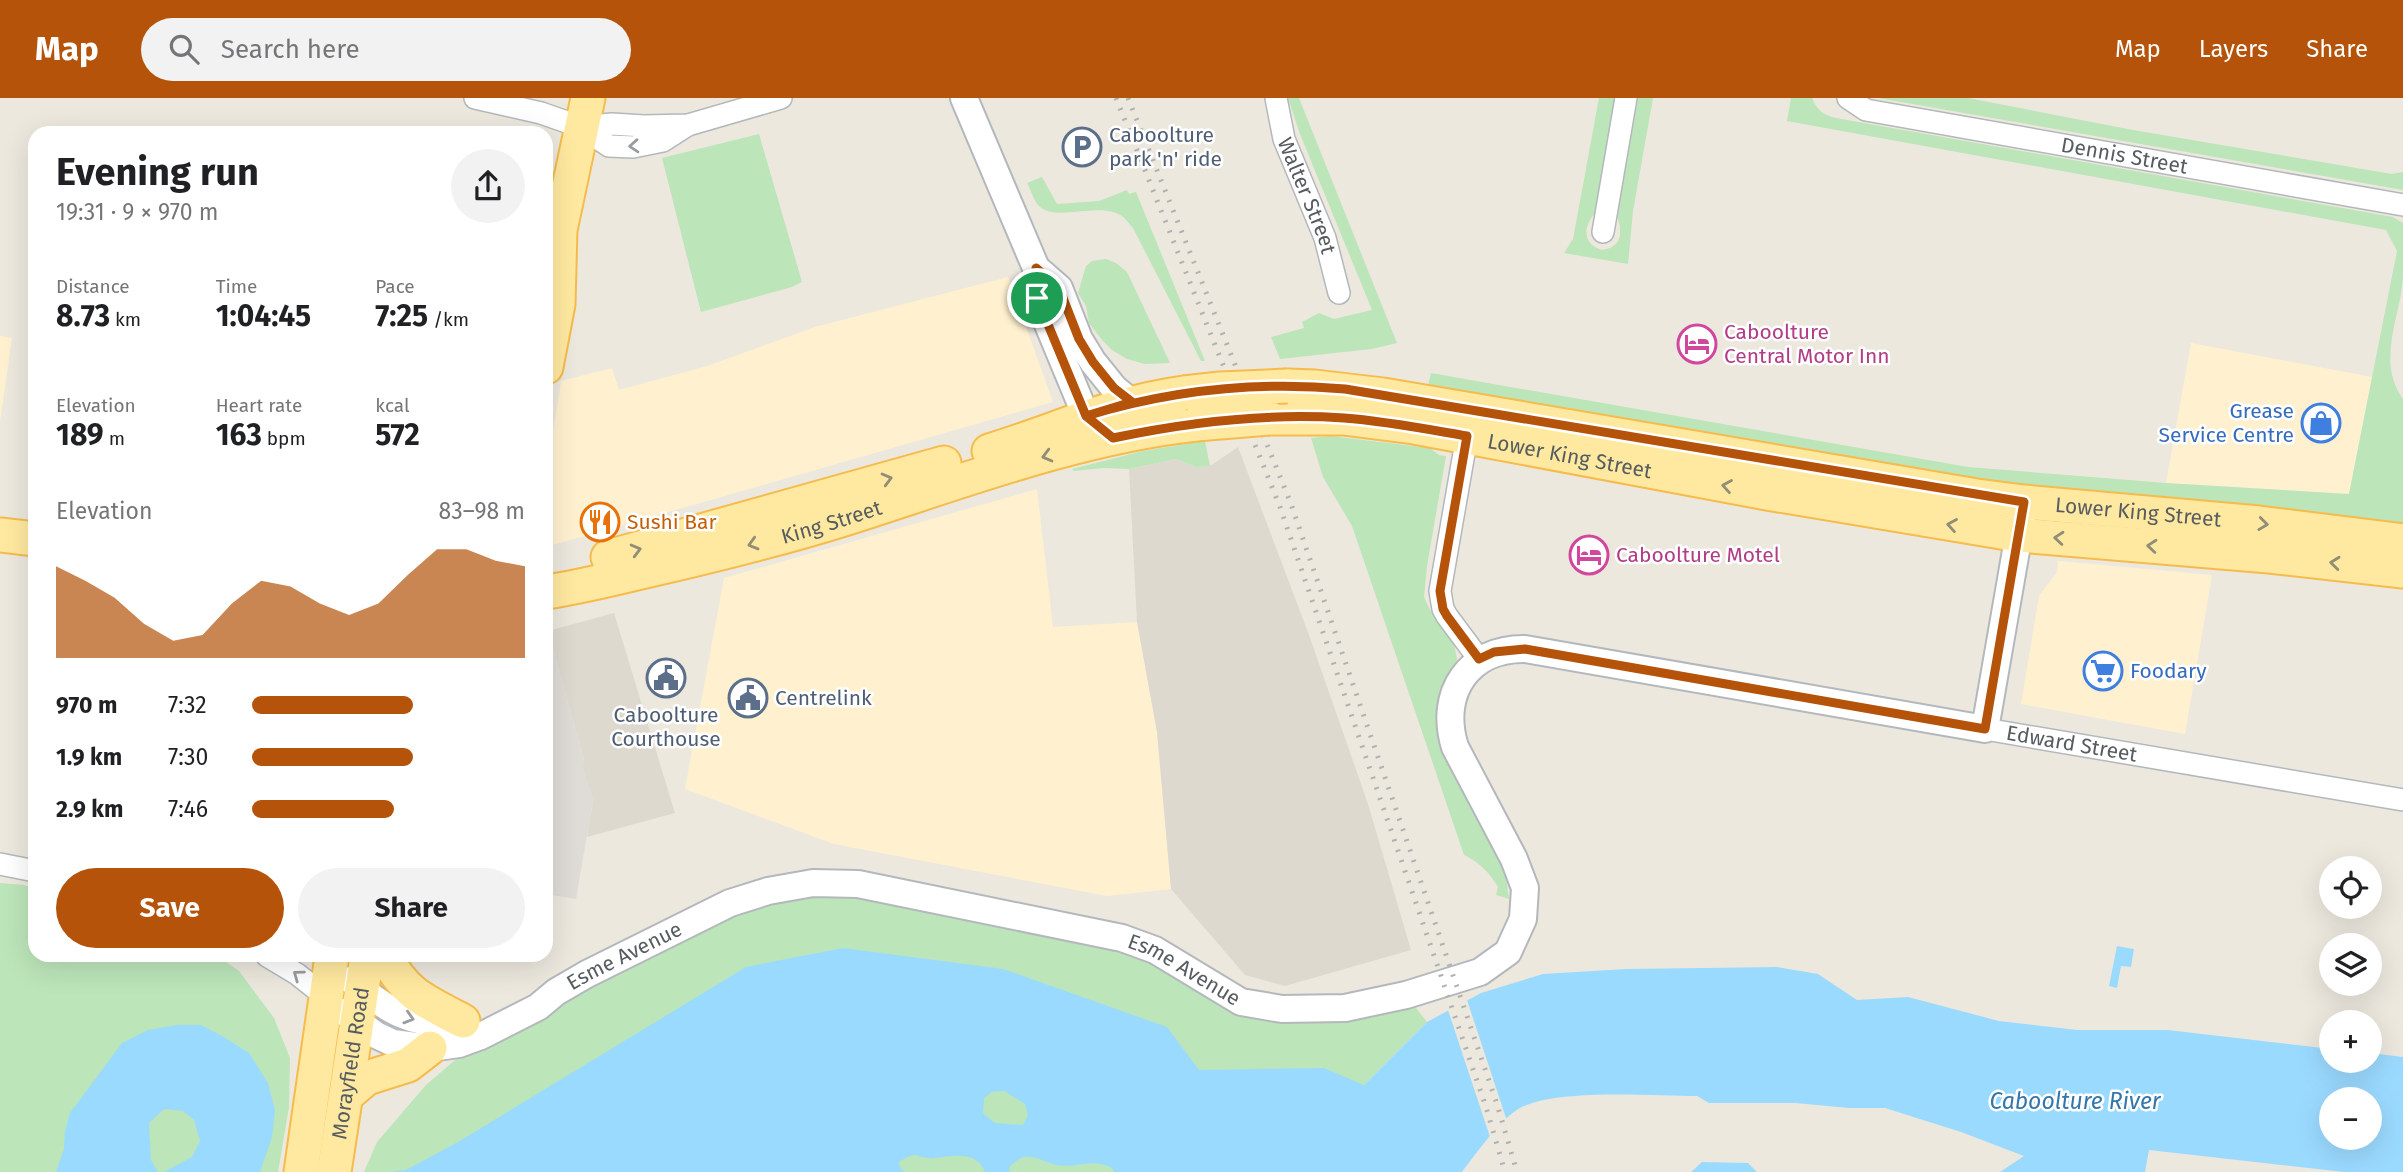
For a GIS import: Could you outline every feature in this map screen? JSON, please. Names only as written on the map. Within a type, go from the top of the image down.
[{"type":"main road","points":[[553,330],[558,304],[560,230],[585,113]]},
{"type":"main road","points":[[553,245],[560,230]]},
{"type":"main road","name":"Lower King Street","points":[[1086,416],[1132,402],[1184,393],[1287,386],[1345,389],[2024,502],[2259,523],[2403,541]]},
{"type":"main road","name":"King Street","points":[[553,569],[594,561],[984,452],[1086,416]]},
{"type":"main road","name":"Lower King Street","points":[[1113,438],[1196,424],[1300,418],[1376,422],[1467,436],[1768,494],[2019,535],[2403,571]]},
{"type":"main road","name":"King Street","points":[[553,590],[710,556],[1113,438]]},
{"type":"main road","points":[[0,512],[28,515]]},
{"type":"main road","points":[[0,535],[28,538]]},
{"type":"main road","name":"Morayfield Road","points":[[301,1172],[326,998],[328,962]]},
{"type":"main road","name":"Morayfield Road","points":[[334,1172],[367,962]]},
{"type":"main road","points":[[388,962],[409,991],[463,1021]]},
{"type":"main road","points":[[347,1095],[367,1078],[408,1065],[430,1048]]},
{"type":"street","points":[[475,98],[541,113],[585,113],[612,124],[644,126],[688,125],[781,98]]},
{"type":"street","points":[[964,98],[1036,268],[1037,298],[1086,416],[1113,438]]},
{"type":"street","name":"Walter Street","points":[[1276,98],[1284,139],[1325,239],[1339,293]]},
{"type":"street","points":[[1603,232],[1626,98]]},
{"type":"street","name":"Dennis Street","points":[[1848,98],[1866,110],[2403,205]]},
{"type":"street","points":[[1036,268],[1059,288],[1079,339],[1093,362],[1114,388],[1132,402]]},
{"type":"street","points":[[1467,436],[1440,591],[1447,616],[1479,659]]},
{"type":"street","points":[[1985,729],[2024,502]]},
{"type":"street","name":"Edward Street","points":[[1479,659],[1494,652],[1525,649],[2403,800]]},
{"type":"street","name":"Esme Avenue","points":[[332,962],[362,990],[400,1016],[443,1024],[463,1021],[556,992],[730,903],[768,891],[813,883],[858,884],[1122,938],[1155,950],[1241,1002],[1282,1009],[1345,1008],[1406,995],[1480,972],[1508,952],[1523,919],[1525,888],[1514,859],[1450,733],[1450,710],[1457,688],[1463,676],[1479,659]]},
{"type":"street","points":[[0,864],[28,870]]},
{"type":"street","points":[[277,962],[297,974],[326,998]]},
{"type":"street","name":"Esme Avenue","points":[[326,998],[357,1023],[393,1043],[430,1048],[459,1044],[481,1036],[538,1007],[556,992]]},
{"type":"shaded area","points":[[1008,277],[1053,402],[553,545],[553,432],[561,381],[612,368],[619,390],[707,366],[815,327]]},
{"type":"shaded area","points":[[0,336],[12,338],[0,422]]},
{"type":"shaded area","points":[[2191,343],[2372,377],[2349,494],[2166,483]]},
{"type":"shaded area","points":[[1238,447],[1309,635],[1368,804],[1411,950],[1285,986],[1245,975],[1171,889],[1157,732],[1137,622],[1129,469],[1176,459],[1196,467],[1210,466]]},
{"type":"shaded area","points":[[1037,489],[1053,627],[1137,622],[1157,732],[1171,889],[1107,896],[834,844],[685,789],[724,578]]},
{"type":"shaded area","points":[[2058,561],[2212,575],[2185,734],[2021,704],[2039,596],[2057,572]]},
{"type":"shaded area","points":[[614,613],[675,813],[587,837],[593,800],[553,649],[553,630]]},
{"type":"shaded area","points":[[553,649],[593,800],[576,899],[553,895]]},
{"type":"green space","points":[[1288,98],[1299,98],[1397,343],[1372,349],[1280,359],[1271,337],[1304,328],[1302,322],[1319,313],[1334,319],[1372,310],[1300,134]]},
{"type":"green space","points":[[1599,98],[1616,98],[1595,213],[1588,224],[1586,234],[1591,244],[1602,250],[1614,246],[1619,238],[1617,216],[1638,98],[1653,98],[1633,211],[1628,264],[1564,253],[1573,239]]},
{"type":"green space","points":[[1791,98],[1812,98],[1821,111],[1836,118],[2393,217],[2403,223],[2403,278],[2390,355],[2395,385],[2403,399],[2403,523],[1982,484],[1428,385],[1431,373],[1968,467],[2349,494],[2397,251],[2386,230],[1787,121]]},
{"type":"green space","points":[[1878,98],[1968,98],[2133,130],[2392,174],[2403,172],[2403,190]]},
{"type":"green space","points":[[759,134],[802,282],[701,312],[662,158]]},
{"type":"green space","points":[[1042,177],[1057,204],[1099,201],[1127,190],[1129,194],[1136,192],[1205,361],[1201,361],[1133,228],[1126,220],[1113,212],[1102,210],[1057,213],[1040,207],[1027,183]]},
{"type":"green space","points":[[1106,259],[1127,272],[1170,363],[1145,364],[1127,359],[1112,350],[1089,323],[1086,306],[1078,293],[1086,266],[1092,261]]},
{"type":"green space","points":[[1330,436],[1430,448],[1439,455],[1446,456],[1424,597],[1454,644],[1457,659],[1440,700],[1437,725],[1444,749],[1490,835],[1506,876],[1509,899],[1496,895],[1498,887],[1491,877],[1464,855],[1352,526],[1323,477],[1311,438]]},
{"type":"green space","points":[[1205,441],[1210,466],[1196,467],[1176,459],[1129,469],[1072,469],[1143,451]]},
{"type":"green space","points":[[0,883],[28,886],[28,962],[226,962],[239,971],[274,1018],[290,1058],[289,1107],[278,1172],[0,1172]]},
{"type":"green space","points":[[813,883],[1122,938],[1241,1002],[1406,995],[1427,1022],[1364,1085],[1292,1172],[364,1172],[377,1142],[426,1085],[461,1055],[553,1012],[556,992],[587,974]]},
{"type":"water","points":[[2117,946],[2134,949],[2131,967],[2121,966],[2117,988],[2109,986]]},
{"type":"water","name":"Caboolture River","points":[[843,948],[1003,969],[1167,1027],[1199,1070],[1324,1068],[1364,1085],[1427,1022],[1481,993],[1543,974],[1626,969],[1777,967],[1818,974],[1857,1000],[1908,997],[1999,1021],[2077,1030],[2168,1030],[2319,1048],[2319,1073],[2382,1073],[2382,1054],[2403,1057],[2403,1172],[2344,1172],[2149,1150],[2145,1172],[2000,1172],[2024,1156],[1961,1132],[1885,1108],[1795,1103],[1709,1103],[1697,1096],[1606,1094],[1557,1098],[1520,1108],[1497,1128],[1462,1172],[1114,1172],[1112,1168],[1097,1163],[1064,1166],[1024,1157],[1010,1166],[1009,1172],[985,1172],[976,1160],[970,1157],[929,1158],[914,1155],[898,1163],[904,1172],[390,1172],[406,1170],[458,1142],[746,967]],"holes":[[[1004,1091],[1025,1104],[1028,1115],[1023,1125],[995,1123],[983,1113],[984,1098],[992,1092]]]},
{"type":"water","points":[[177,1025],[201,1025],[224,1037],[249,1053],[268,1083],[275,1110],[272,1137],[260,1172],[164,1172],[192,1157],[200,1141],[194,1120],[183,1111],[164,1109],[149,1123],[151,1160],[158,1172],[56,1172],[64,1149],[70,1113],[122,1043],[148,1030]]},
{"type":"water","points":[[1702,1162],[1748,1163],[1757,1172],[1691,1172]]},
{"type":"pier","points":[[1466,997],[1508,1124],[1491,1140],[1447,1007]]},
{"type":"railway","points":[[1116,98],[1280,507],[1486,1107],[1505,1172]]},
{"type":"railway","points":[[1128,98],[1291,504],[1497,1104],[1517,1172]]},
{"type":"place","name":"Caboolture park 'n' ride","points":[[1082,147]]},
{"type":"place","name":"Caboolture Central Motor Inn","points":[[1697,344]]},
{"type":"place","name":"Grease Service Centre","points":[[2321,423]]},
{"type":"place","name":"Sushi Bar","points":[[600,522]]},
{"type":"place","name":"Caboolture Motel","points":[[1589,555]]},
{"type":"place","name":"Foodary","points":[[2103,671]]},
{"type":"place","name":"Caboolture Courthouse","points":[[666,678]]},
{"type":"place","name":"Centrelink","points":[[748,698]]},
{"type":"route","points":[[1037,298],[1036,268],[1059,288],[1079,339],[1093,362],[1114,388],[1132,402],[1086,416],[1113,438],[1174,426],[1269,418],[1343,418],[1467,436],[1440,591],[1447,616],[1479,659],[1494,652],[1525,649],[1985,729],[2024,502],[1345,389],[1287,386],[1220,389],[1159,396],[1086,416],[1037,298]]}]
